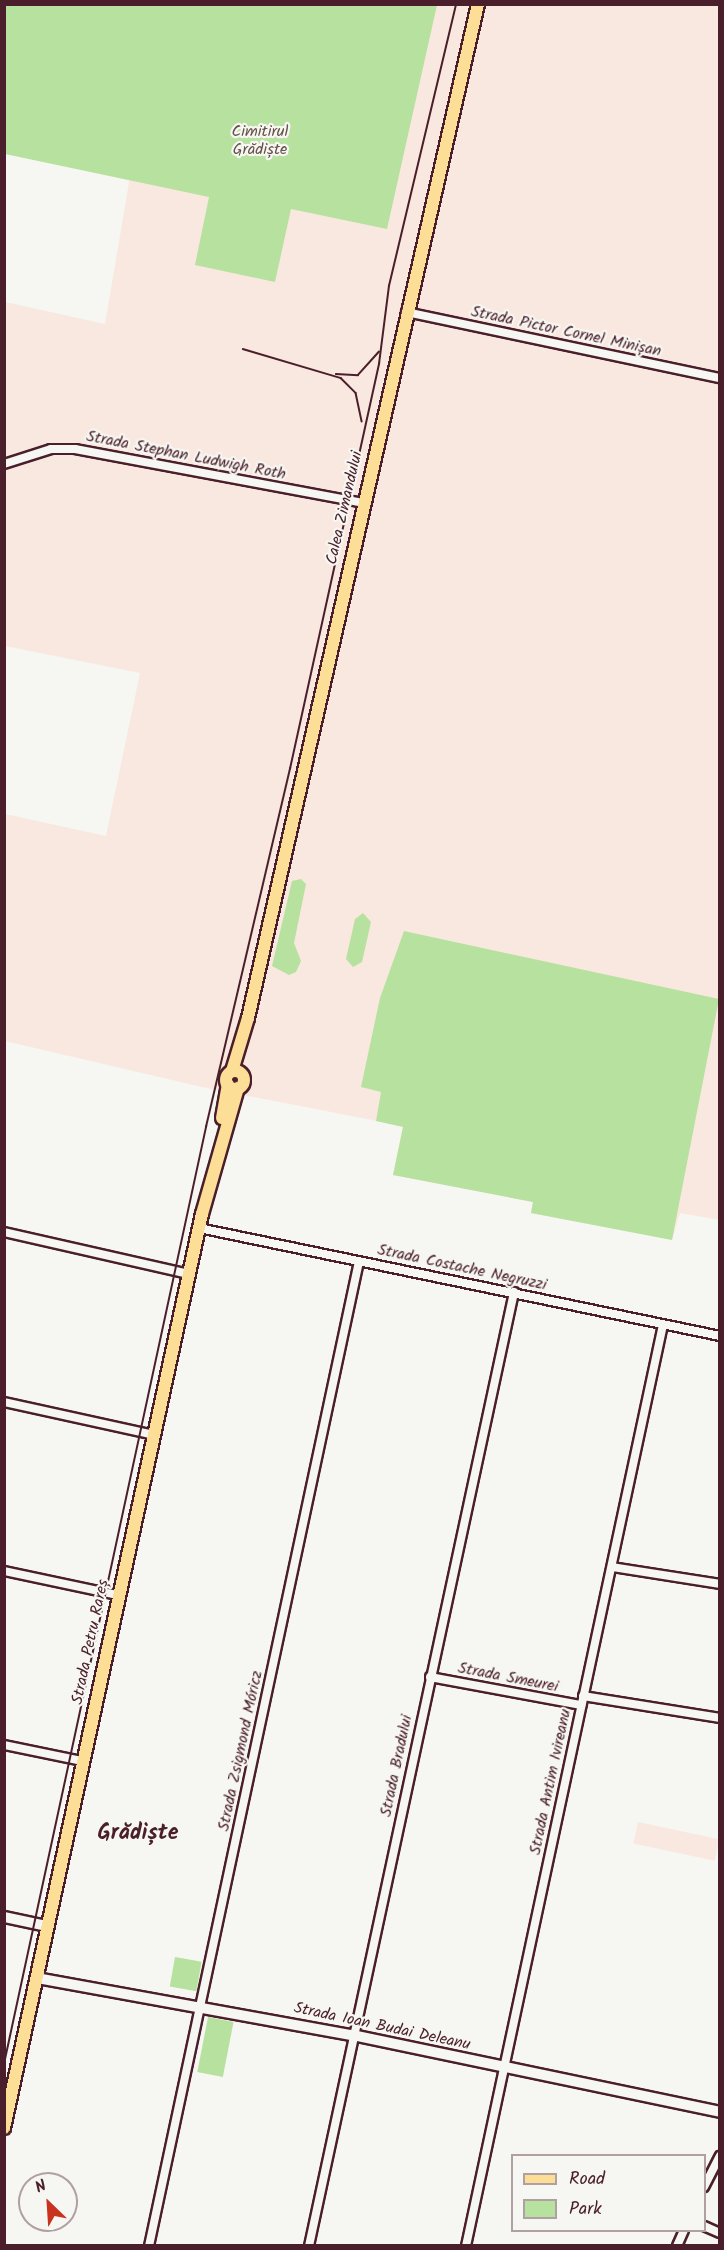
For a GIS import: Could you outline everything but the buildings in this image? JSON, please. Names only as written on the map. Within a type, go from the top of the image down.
[{"type":"main road","name":"Calea Zimandului","points":[[215,1163],[233,1087],[226,1077],[237,1072],[406,312],[478,4]]},
{"type":"main road","name":"Strada Petru Rareș","points":[[4,2128],[9,2088],[37,1978],[117,1595],[215,1163]]},
{"type":"street","name":"Strada Pictor Cornel Minișan","points":[[406,312],[720,378]]},
{"type":"street","name":"Strada Stephan Ludwigh Roth","points":[[4,464],[51,449],[75,449],[363,503]]},
{"type":"street","name":"Strada Costache Negruzzi","points":[[199,1228],[720,1336]]},
{"type":"street","points":[[4,1232],[189,1274]]},
{"type":"street","name":"Strada Zsigmond Móricz","points":[[149,2246],[359,1261]]},
{"type":"street","name":"Strada Bradului","points":[[309,2246],[352,2035],[514,1292]]},
{"type":"street","name":"Strada Antim Ivireanu","points":[[466,2246],[663,1324]]},
{"type":"street","points":[[4,1402],[154,1435]]},
{"type":"street","points":[[612,1567],[720,1584]]},
{"type":"street","points":[[4,1571],[117,1595]]},
{"type":"street","name":"Strada Smeurei","points":[[430,1677],[582,1701],[720,1718]]},
{"type":"street","points":[[4,1745],[82,1761]]},
{"type":"street","points":[[4,1917],[47,1926]]},
{"type":"street","name":"Strada Ioan Budai Deleanu","points":[[37,1978],[352,2035],[720,2112]]},
{"type":"street","points":[[706,2185],[720,2156]]},
{"type":"street","points":[[706,2227],[720,2234]]},
{"type":"street","points":[[677,2246],[683,2232]]},
{"type":"shaded area","points":[[5,5],[719,5],[719,1220],[680,1213],[672,1240],[531,1213],[533,1202],[393,1175],[403,1126],[202,1087],[5,1041],[5,814],[106,836],[140,673],[5,646],[5,302],[105,324],[131,171]]},
{"type":"shaded area","points":[[638,1822],[719,1839],[715,1861],[633,1844]]},
{"type":"green space","name":"Cimitirul Grădiște","points":[[5,4],[437,5],[387,229],[291,209],[275,282],[195,265],[209,197],[5,154]]},
{"type":"green space","points":[[301,879],[306,884],[294,943],[301,961],[296,972],[289,975],[272,966],[292,881]]},
{"type":"green space","points":[[363,913],[371,922],[362,962],[353,967],[346,959],[355,919]]},
{"type":"green space","points":[[404,931],[719,999],[672,1240],[531,1213],[533,1202],[393,1175],[403,1127],[376,1121],[381,1092],[361,1087],[380,998]]},
{"type":"green space","points":[[175,1957],[202,1962],[196,1991],[170,1987]]},
{"type":"green space","points":[[208,2017],[234,2022],[223,2077],[197,2072]]},
{"type":"tram line","points":[[4,2064],[206,1127],[290,769],[379,364],[389,286],[456,4]]},
{"type":"tram line","points":[[243,349],[341,378],[356,393],[362,421]]},
{"type":"tram line","points":[[336,374],[358,375],[379,352]]},
{"type":"district","name":"Grădiște","points":[[138,1834]]}]
